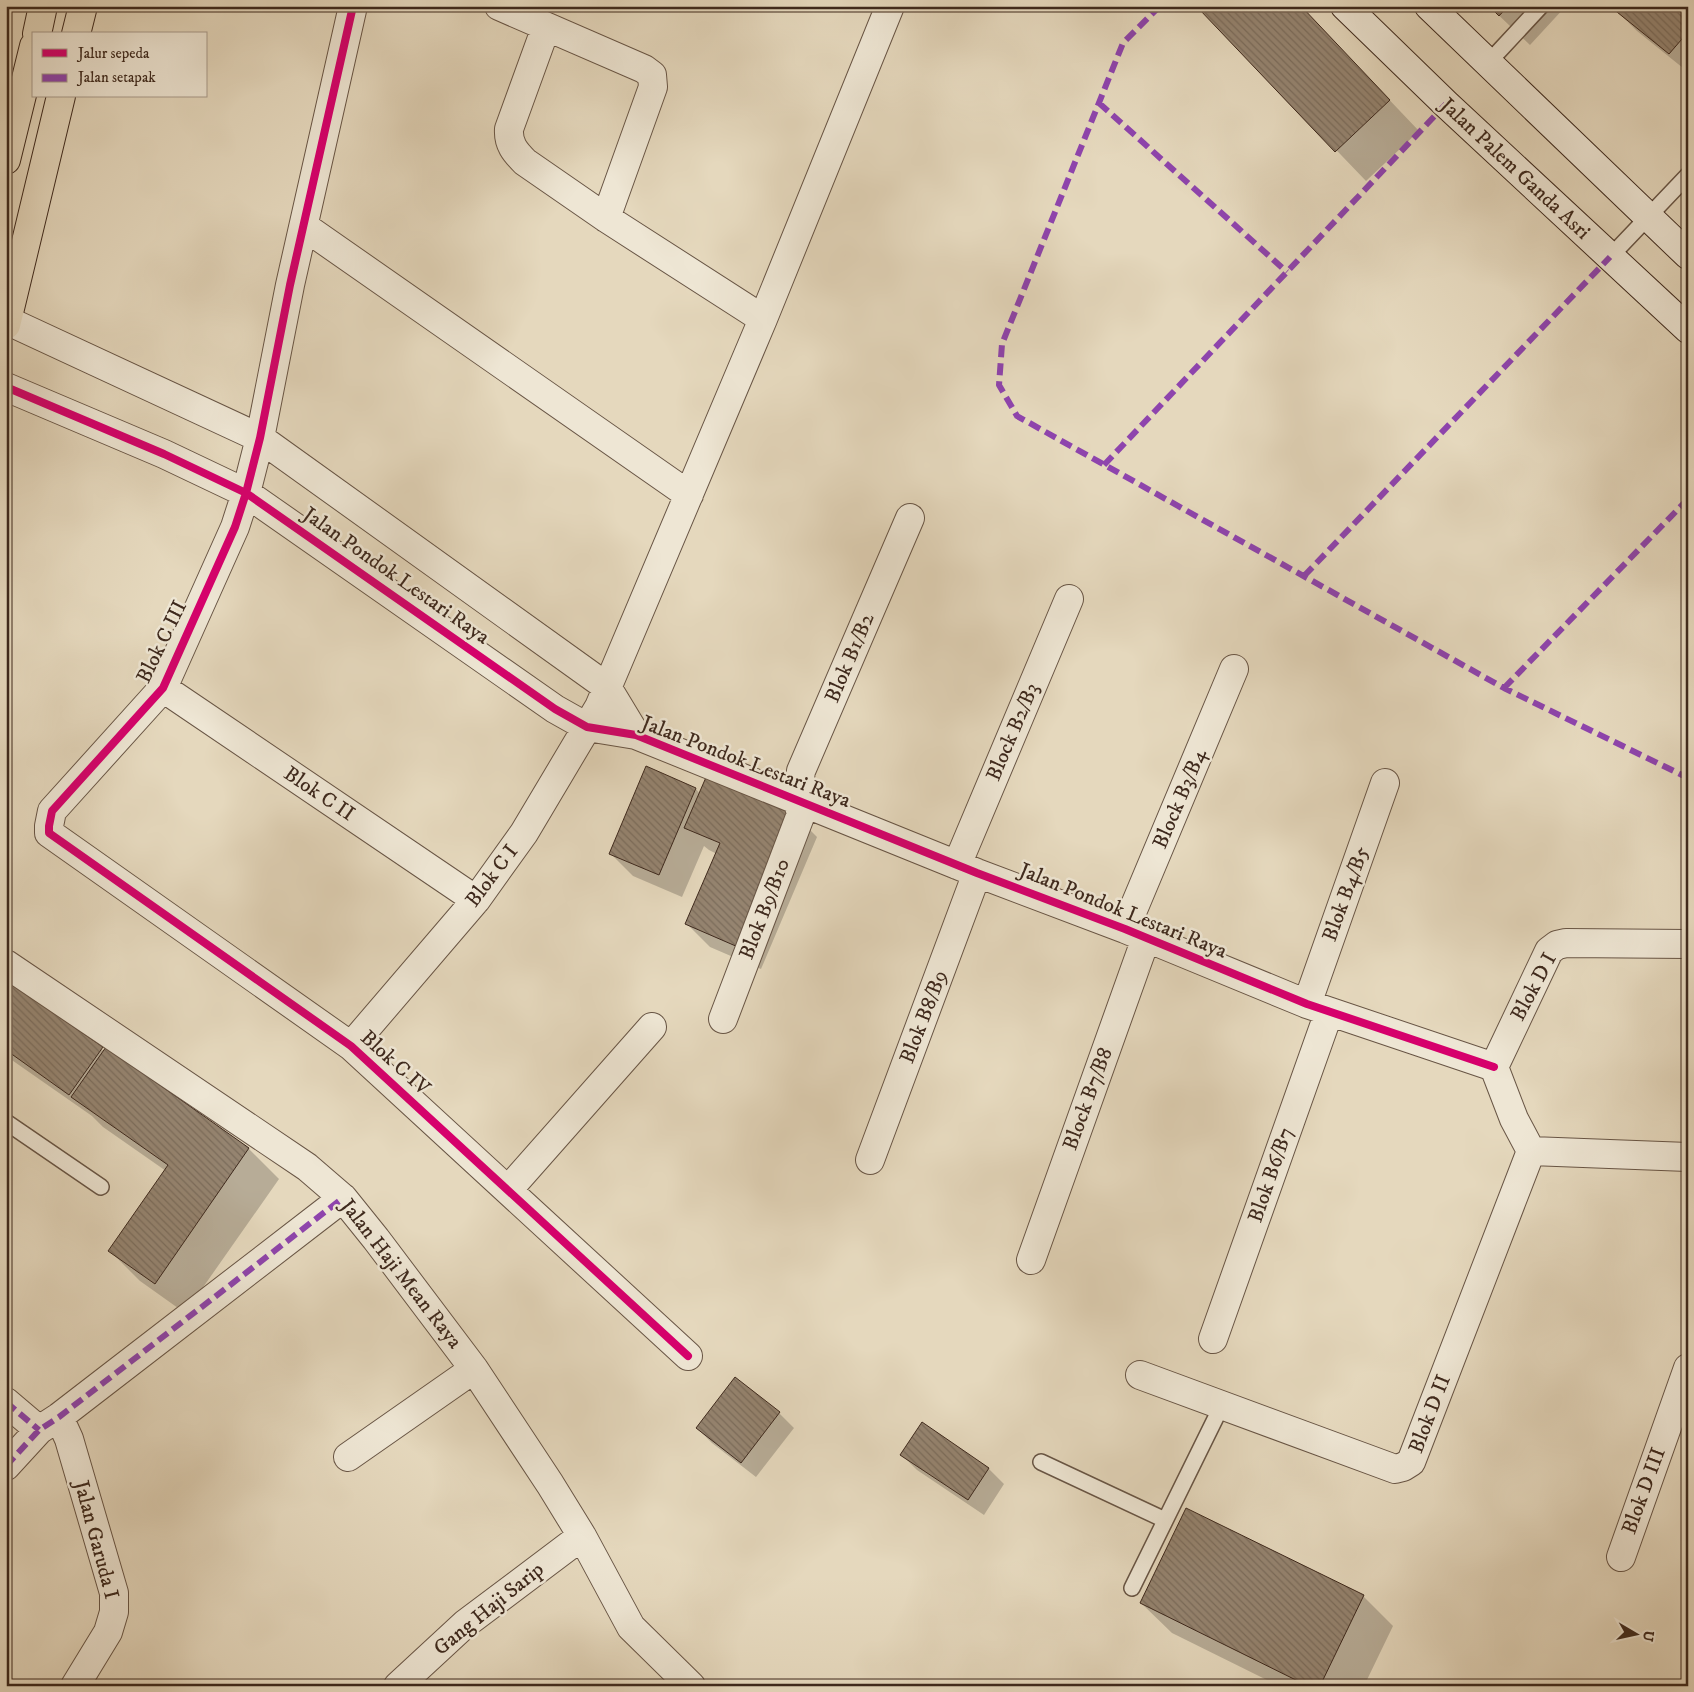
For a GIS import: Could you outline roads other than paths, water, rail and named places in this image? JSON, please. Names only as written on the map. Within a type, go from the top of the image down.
[{"type":"main road","points":[[37,32],[43,6]]},
{"type":"main road","points":[[76,32],[83,6]]},
{"type":"main road","points":[[6,160],[32,54]]},
{"type":"main road","points":[[7,322],[61,98]]},
{"type":"street","name":"Blok C III","points":[[49,833],[52,811],[163,688],[235,527],[260,438],[290,285],[305,227],[353,6]]},
{"type":"street","points":[[499,6],[644,69],[652,75],[653,87],[606,218]]},
{"type":"street","name":"Blok C I","points":[[351,1046],[476,900],[524,833],[599,707],[763,319],[890,6]]},
{"type":"street","name":"Jalan Palem Ganda Asri","points":[[1345,6],[1446,104],[1688,329]]},
{"type":"street","points":[[1429,6],[1688,255]]},
{"type":"street","points":[[546,27],[509,129],[508,139],[517,155],[524,162],[606,218],[763,319]]},
{"type":"street","points":[[305,227],[689,494]]},
{"type":"street","name":"Jalan Pondok Lestari Raya","points":[[7,322],[260,438],[607,687],[636,735]]},
{"type":"street","name":"Jalan Pondok Lestari Raya","points":[[6,387],[164,454],[246,493],[555,709],[587,727],[636,735],[1318,1008],[1494,1067]]},
{"type":"street","name":"Blok B1/B2","points":[[797,799],[801,771],[910,518]]},
{"type":"street","name":"Block B2/B3","points":[[967,869],[1069,599]]},
{"type":"street","name":"Block B3/B4","points":[[1136,934],[1234,669]]},
{"type":"street","name":"Blok C II","points":[[163,688],[476,900]]},
{"type":"street","name":"Blok B4/B5","points":[[1318,1008],[1385,784]]},
{"type":"street","name":"Blok B9/B10","points":[[723,1019],[801,814],[797,799]]},
{"type":"street","name":"Blok C IV","points":[[49,833],[351,1046],[688,1356]]},
{"type":"street","name":"Blok B8/B9","points":[[870,1160],[967,869]]},
{"type":"street","name":"Block B7/B8","points":[[1031,1260],[1136,934]]},
{"type":"street","name":"Blok D I","points":[[1494,1067],[1550,951],[1557,945],[1566,943],[1688,944]]},
{"type":"street","name":"Jalan Haji Mean Raya","points":[[6,964],[307,1167],[343,1198],[474,1369],[582,1536],[631,1627],[691,1686]]},
{"type":"street","name":"Blok B6/B7","points":[[1213,1339],[1318,1008]]},
{"type":"street","points":[[508,1190],[652,1027]]},
{"type":"street","points":[[1494,1067],[1514,1119],[1531,1152],[1688,1157]]},
{"type":"street","name":"Blok D II","points":[[1140,1375],[1395,1469],[1403,1467],[1411,1462],[1531,1152]]},
{"type":"street","points":[[6,1466],[49,1424],[343,1198]]},
{"type":"street","name":"Blok D III","points":[[1621,1557],[1688,1368]]},
{"type":"street","points":[[348,1457],[474,1369]]},
{"type":"street","points":[[6,1402],[49,1424]]},
{"type":"street","name":"Jalan Garuda I","points":[[49,1424],[69,1439],[114,1593],[114,1612],[108,1632],[75,1686]]},
{"type":"street","name":"Gang Haji Sarip","points":[[398,1686],[465,1624],[582,1536]]},
{"type":"lane","points":[[1488,63],[1541,6]]},
{"type":"lane","points":[[1610,257],[1688,175]]},
{"type":"lane","points":[[6,1122],[101,1187]]},
{"type":"lane","points":[[1132,1588],[1222,1405]]},
{"type":"lane","points":[[1041,1462],[1165,1520]]}]
